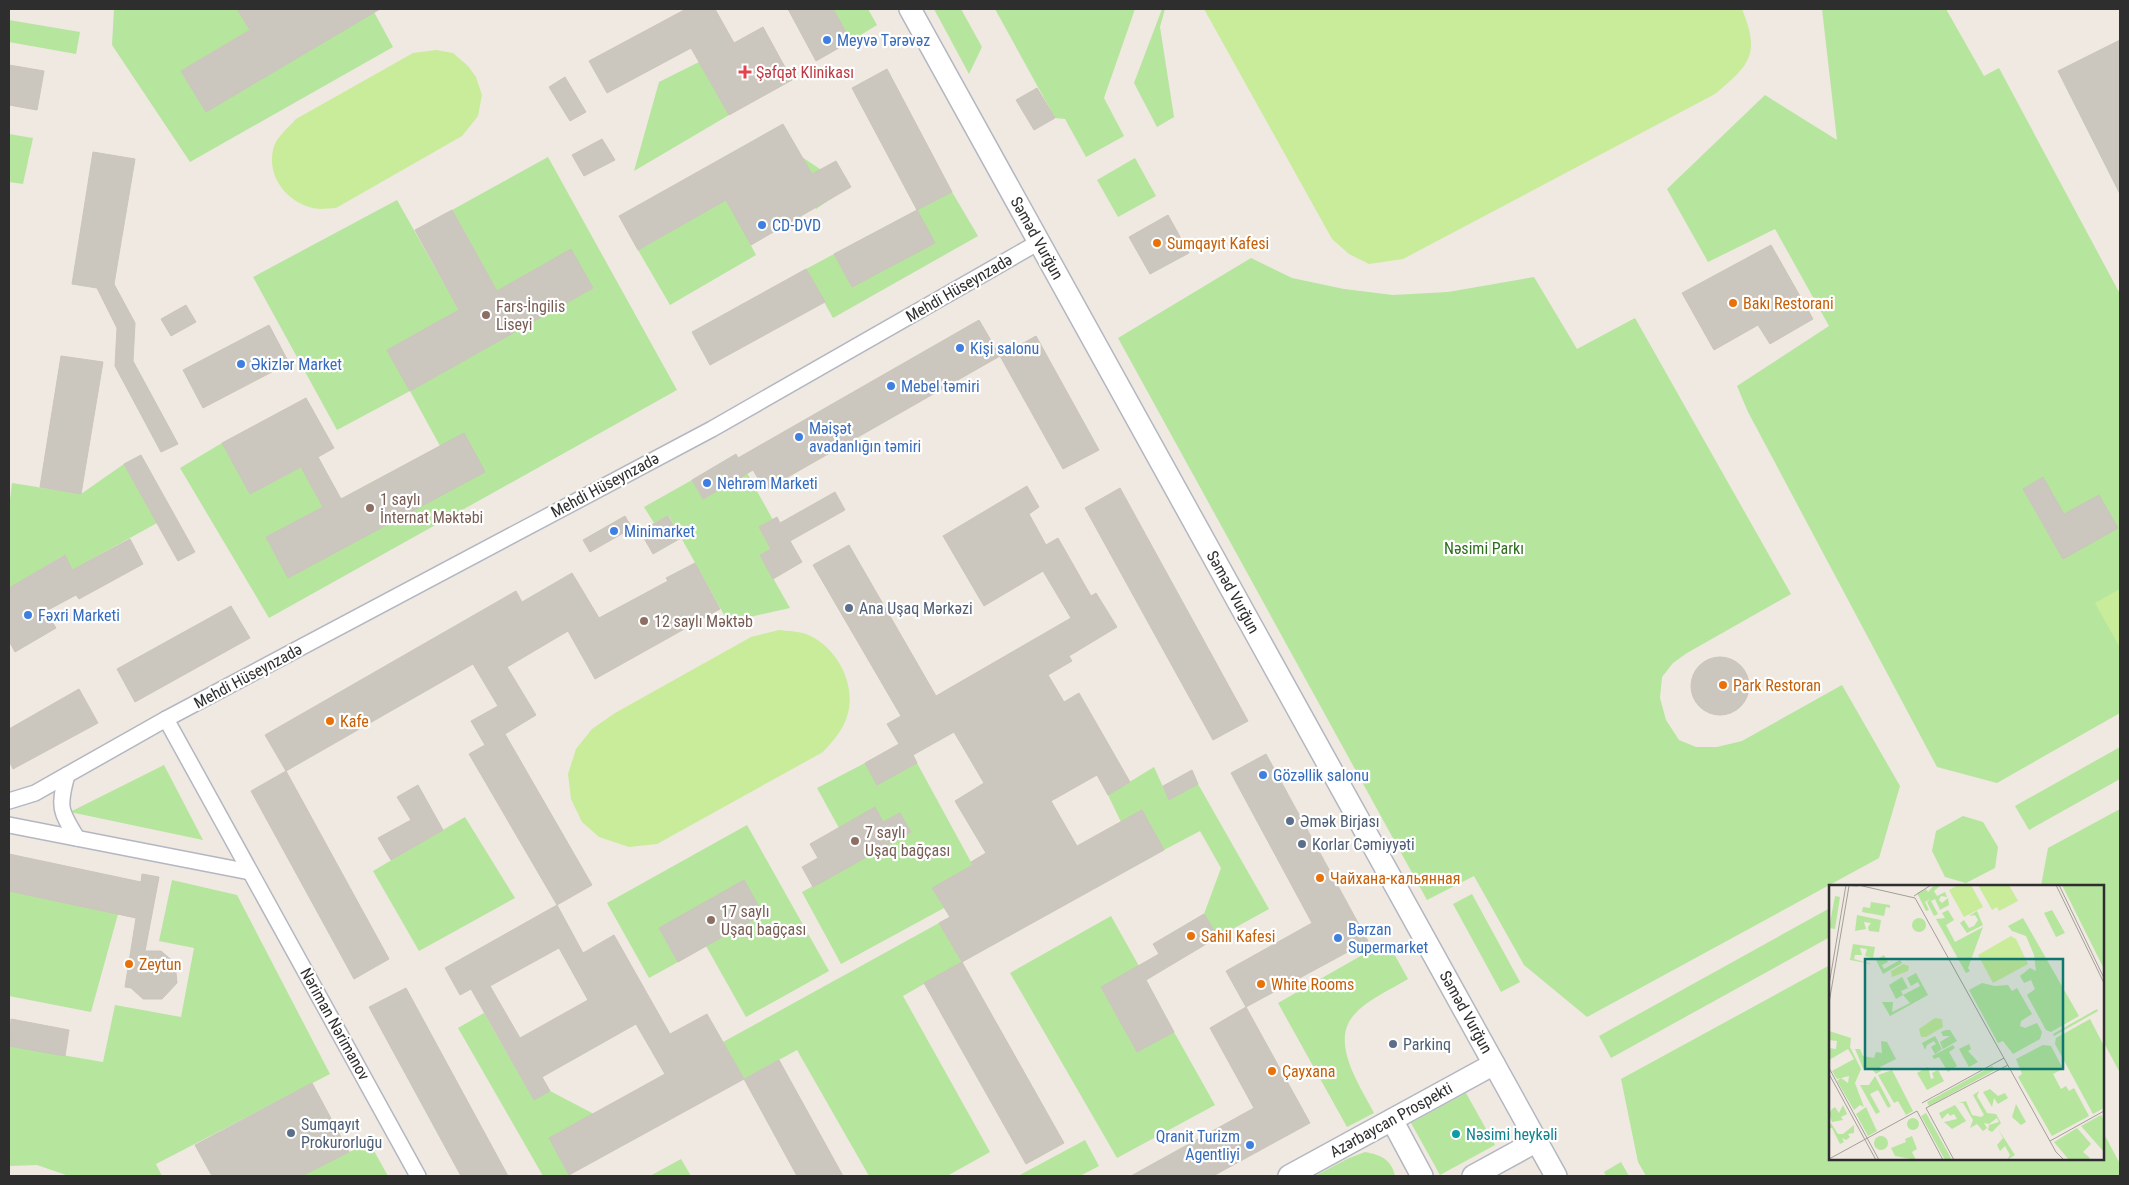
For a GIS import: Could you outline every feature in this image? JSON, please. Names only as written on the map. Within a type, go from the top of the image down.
[{"type":"main road","name":"Səməd Vurğun","points":[[910,9],[1556,1176]]},
{"type":"main road","name":"Azərbaycan Prospekti","points":[[1289,1176],[1494,1064]]},
{"type":"main road","points":[[1392,1120],[1422,1176]]},
{"type":"main road","points":[[1473,1176],[1537,1142]]},
{"type":"street","name":"Mehdi Hüseynzadə","points":[[9,801],[35,793],[166,719],[712,428],[1039,242]]},
{"type":"street","name":"Nəriman Nərimanov","points":[[166,719],[418,1176]]},
{"type":"street","points":[[67,775],[61,799],[62,814],[77,838]]},
{"type":"street","points":[[9,825],[250,872]]},
{"type":"green space","points":[[114,9],[237,9],[250,30],[181,71],[206,111],[374,12],[393,47],[190,162],[112,45]]},
{"type":"green space","points":[[833,9],[868,9],[877,25],[851,41]]},
{"type":"green space","points":[[934,9],[961,9],[982,47],[969,74]]},
{"type":"green space","points":[[995,9],[1135,9],[1104,98],[1124,136],[1086,157],[1065,119],[1055,118]]},
{"type":"green space","points":[[1162,9],[1165,9],[1160,27],[1174,117],[1157,127],[1134,83]]},
{"type":"green space","points":[[1204,9],[1742,9],[1751,48],[1744,66],[1715,94],[1403,259],[1369,264],[1349,254],[1332,239]]},
{"type":"green space","points":[[1822,9],[1946,9],[1984,76],[1999,68],[2120,294],[2120,713],[1997,783],[1937,767],[1748,412],[1737,386],[1829,326],[1775,229],[1708,262],[1667,189],[1765,95],[1837,140]]},
{"type":"green space","points":[[9,20],[80,32],[76,54],[9,42]]},
{"type":"green space","points":[[436,50],[453,53],[468,66],[476,77],[482,95],[478,116],[462,136],[336,208],[313,208],[304,205],[287,194],[276,179],[273,170],[273,150],[279,137],[296,119],[413,53]]},
{"type":"green space","points":[[699,62],[729,115],[634,171],[659,82]]},
{"type":"green space","points":[[9,134],[33,138],[23,184],[9,182]]},
{"type":"green space","points":[[548,157],[677,390],[269,618],[180,468],[222,443],[250,494],[301,467],[323,507],[266,537],[288,578],[440,446],[410,391],[337,430],[253,277],[397,200],[459,310],[387,350],[410,390],[497,291],[452,210]]},
{"type":"green space","points":[[802,157],[820,169],[835,196],[816,209],[803,185],[738,221],[756,255],[670,305],[638,250]]},
{"type":"green space","points":[[1135,158],[1156,196],[1118,217],[1097,180]]},
{"type":"green space","points":[[952,192],[978,236],[833,318],[806,269],[834,254],[852,287],[917,210]]},
{"type":"green space","name":"Nəsimi Parkı","points":[[1251,258],[1292,278],[1344,289],[1393,295],[1448,292],[1534,277],[1577,349],[1635,318],[1791,594],[1687,653],[1673,663],[1662,677],[1660,698],[1666,720],[1679,740],[1696,747],[1717,747],[1742,741],[1842,685],[1900,786],[1879,858],[1587,1017],[1524,965],[1474,876],[1427,900],[1118,338]]},
{"type":"green space","points":[[124,464],[157,523],[72,570],[64,555],[9,588],[9,508],[12,483],[81,494]]},
{"type":"green space","points":[[747,473],[773,520],[759,527],[771,549],[760,555],[790,608],[728,622],[669,516],[654,523],[644,507],[692,480],[703,499]]},
{"type":"green space","points":[[2120,589],[2120,648],[2095,603]]},
{"type":"green space","points":[[779,630],[803,633],[816,639],[834,656],[846,677],[850,701],[848,713],[835,739],[823,752],[657,844],[629,847],[599,837],[582,822],[571,799],[568,774],[576,749],[592,729],[615,713],[751,637]]},
{"type":"green space","points":[[2120,747],[2120,779],[2029,830],[2015,806]]},
{"type":"green space","points":[[865,763],[877,785],[917,763],[984,886],[932,888],[944,908],[841,964],[802,892],[911,832],[900,813],[883,822],[875,808],[839,828],[817,788]]},
{"type":"green space","points":[[164,765],[203,840],[70,812]]},
{"type":"green space","points":[[1154,767],[1169,800],[1198,784],[1269,909],[1218,937],[1204,914],[1221,868],[1200,831],[1164,850],[1142,811],[1121,822],[1108,795]]},
{"type":"green space","points":[[2120,809],[2120,1073],[2104,1043],[2104,885],[2041,885],[2048,848]]},
{"type":"green space","points":[[1963,816],[1983,822],[1998,847],[1995,868],[1966,883],[1945,877],[1932,851],[1936,831]]},
{"type":"green space","points":[[465,817],[515,898],[419,951],[373,871]]},
{"type":"green space","points":[[747,825],[829,971],[746,1017],[706,946],[763,914],[744,881],[659,928],[678,962],[649,978],[607,903]]},
{"type":"green space","points":[[172,880],[237,895],[330,1074],[156,1164],[162,1176],[69,1176],[37,1165],[9,1166],[9,1046],[103,1062],[115,1005],[181,1017],[194,948],[159,941]]},
{"type":"green space","points":[[9,891],[118,914],[91,1012],[9,996]]},
{"type":"green space","points":[[1472,894],[1520,982],[1501,992],[1453,904]]},
{"type":"green space","points":[[1829,909],[1829,938],[1611,1058],[1599,1036]]},
{"type":"green space","points":[[1111,916],[1139,966],[1101,987],[1137,1052],[1174,1032],[1215,1105],[1117,1158],[1010,973]]},
{"type":"green space","points":[[939,923],[962,962],[903,996],[990,1152],[947,1176],[869,1176],[797,1050],[744,1079],[723,1042]]},
{"type":"green space","points":[[1387,941],[1408,979],[1358,1010],[1347,1027],[1345,1039],[1346,1052],[1350,1065],[1374,1113],[1347,1127],[1278,1003]]},
{"type":"green space","points":[[1829,966],[1829,1160],[2104,1160],[2104,1134],[2120,1164],[2120,1176],[1646,1176],[1638,1162],[1621,1079]]},
{"type":"green space","points":[[484,1013],[534,1100],[550,1091],[594,1114],[549,1138],[568,1176],[543,1176],[458,1028]]},
{"type":"green space","points":[[1466,1093],[1495,1145],[1440,1175],[1411,1123]]},
{"type":"green space","points":[[1085,1140],[1099,1166],[1080,1176],[1018,1176]]},
{"type":"green space","points":[[369,1142],[388,1176],[302,1176]]},
{"type":"green space","points":[[1365,1152],[1376,1155],[1388,1162],[1395,1176],[1315,1176],[1347,1159]]},
{"type":"green space","points":[[681,1159],[691,1176],[650,1176]]},
{"type":"green space","points":[[1621,1162],[1629,1176],[1606,1176],[1604,1172]]},
{"type":"building","points":[[237,9],[380,9],[206,112],[181,71],[250,30]]},
{"type":"building","points":[[686,9],[715,9],[734,43],[763,27],[792,80],[729,115],[691,48],[607,93],[589,61]]},
{"type":"building","points":[[788,9],[833,9],[851,41],[816,61]]},
{"type":"building","points":[[2120,40],[2120,194],[2058,71]]},
{"type":"building","points":[[9,65],[44,71],[37,110],[9,105]]},
{"type":"building","points":[[887,69],[952,192],[917,210],[852,88]]},
{"type":"building","points":[[565,77],[586,112],[570,121],[549,87]]},
{"type":"building","points":[[1037,88],[1055,118],[1034,130],[1016,100]]},
{"type":"building","points":[[783,124],[812,174],[836,161],[851,187],[751,245],[726,200],[638,250],[619,216]]},
{"type":"building","points":[[602,139],[615,160],[584,176],[572,155]]},
{"type":"building","points":[[93,152],[135,159],[114,284],[135,323],[133,361],[178,444],[161,452],[115,366],[117,328],[97,288],[72,284]]},
{"type":"building","points":[[452,210],[497,291],[571,249],[593,288],[410,391],[387,350],[459,310],[415,230]]},
{"type":"building","points":[[917,210],[935,243],[852,287],[834,254]]},
{"type":"building","points":[[1168,215],[1189,253],[1150,274],[1129,237]]},
{"type":"building","points":[[1771,245],[1813,319],[1770,344],[1758,325],[1714,350],[1682,293]]},
{"type":"building","points":[[806,269],[825,302],[710,365],[692,332]]},
{"type":"building","points":[[186,305],[196,322],[171,336],[161,319]]},
{"type":"building","points":[[979,320],[1000,356],[765,490],[753,470],[703,499],[692,480],[736,454],[738,458]]},
{"type":"building","points":[[269,325],[289,363],[203,408],[183,370]]},
{"type":"building","points":[[1036,336],[1099,450],[1063,469],[1000,356]]},
{"type":"building","points":[[61,356],[103,362],[81,494],[40,487]]},
{"type":"building","points":[[306,398],[334,448],[318,457],[341,499],[464,433],[485,472],[288,578],[266,537],[323,507],[301,467],[250,494],[222,443]]},
{"type":"building","points":[[141,455],[195,552],[178,561],[124,464]]},
{"type":"building","points":[[2043,477],[2064,514],[2099,495],[2118,528],[2063,559],[2023,489]]},
{"type":"building","points":[[1027,486],[1039,507],[1029,514],[1046,545],[1058,538],[1091,596],[1096,593],[1117,627],[1069,656],[1072,661],[1048,675],[1064,702],[1079,693],[1130,782],[1108,795],[1097,775],[1051,801],[1077,846],[1142,810],[1164,850],[962,962],[939,923],[950,917],[932,888],[973,865],[971,862],[986,853],[955,801],[984,783],[954,732],[913,755],[917,763],[877,785],[865,763],[899,744],[887,724],[901,716],[813,565],[849,545],[936,696],[1071,618],[1043,571],[984,606],[943,536]]},
{"type":"building","points":[[1120,488],[1248,721],[1213,740],[1085,508]]},
{"type":"building","points":[[835,492],[845,510],[790,541],[802,562],[773,579],[760,555],[771,549],[759,527],[777,517],[780,523]]},
{"type":"building","points":[[625,516],[632,528],[590,552],[583,540]]},
{"type":"building","points":[[668,516],[681,538],[653,554],[640,531]]},
{"type":"building","points":[[130,539],[143,564],[79,599],[76,595],[46,611],[56,628],[15,652],[9,641],[9,588],[65,555],[72,570]]},
{"type":"building","points":[[695,563],[720,609],[595,679],[568,631],[507,667],[536,715],[505,734],[592,885],[557,905],[469,754],[485,745],[471,721],[498,706],[473,664],[286,771],[265,735],[516,591],[522,602],[572,573],[599,618],[668,581],[666,578]]},
{"type":"building","points":[[231,606],[250,638],[135,702],[117,669]]},
{"type":"building","points":[[1720,657],[1731,659],[1744,670],[1749,686],[1747,697],[1736,710],[1720,715],[1709,713],[1696,702],[1691,686],[1693,675],[1704,662]]},
{"type":"building","points":[[79,689],[98,723],[13,769],[9,761],[9,729]]},
{"type":"building","points":[[1266,754],[1368,941],[1246,1007],[1226,971],[1312,923],[1231,773]]},
{"type":"building","points":[[1192,770],[1198,784],[1169,800],[1163,786]]},
{"type":"building","points":[[286,771],[389,959],[354,979],[251,791]]},
{"type":"building","points":[[418,785],[443,830],[391,860],[378,838],[411,820],[397,797]]},
{"type":"building","points":[[875,807],[883,822],[900,813],[911,832],[813,887],[802,867],[818,858],[810,844]]},
{"type":"building","points":[[9,854],[141,882],[142,874],[159,877],[145,951],[161,951],[175,963],[177,983],[162,999],[143,999],[131,988],[125,987],[136,918],[9,891]]},
{"type":"building","points":[[744,880],[763,914],[678,962],[659,928]]},
{"type":"building","points":[[557,905],[583,953],[614,935],[670,1034],[707,1014],[744,1079],[569,1175],[549,1138],[665,1074],[636,1024],[542,1077],[550,1091],[534,1100],[471,989],[460,995],[445,968]],"holes":[[[559,948],[588,1000],[520,1038],[490,986]]]},
{"type":"building","points":[[1204,914],[1218,937],[1146,980],[1174,1032],[1137,1052],[1101,987],[1159,954],[1153,944]]},
{"type":"building","points":[[962,962],[1064,1143],[1026,1164],[924,983]]},
{"type":"building","points":[[406,988],[508,1176],[461,1176],[369,1007]]},
{"type":"building","points":[[1246,1007],[1310,1123],[1213,1176],[1131,1176],[1254,1108],[1210,1028]]},
{"type":"building","points":[[11,1019],[69,1030],[65,1056],[9,1046]]},
{"type":"building","points":[[779,1060],[843,1176],[797,1176],[744,1079]]},
{"type":"building","points":[[312,1083],[349,1152],[302,1176],[212,1176],[195,1145]]},
{"type":"place","name":"Meyvə Tərəvəz","points":[[827,40]]},
{"type":"place","name":"Şəfqət Klinikası","points":[[745,72]]},
{"type":"place","name":"CD-DVD","points":[[762,225]]},
{"type":"place","name":"Sumqayıt Kafesi","points":[[1157,243]]},
{"type":"place","name":"Bakı Restorani","points":[[1733,303]]},
{"type":"place","name":"Fars-İngilis Liseyi","points":[[486,315]]},
{"type":"place","name":"Kişi salonu","points":[[960,348]]},
{"type":"place","name":"Əkizlər Market","points":[[241,364]]},
{"type":"place","name":"Mebel təmiri","points":[[891,386]]},
{"type":"place","name":"Məişət avadanlığın təmiri","points":[[799,437]]},
{"type":"place","name":"Nehrəm Marketi","points":[[707,483]]},
{"type":"place","name":"1 saylı İnternat Məktəbi","points":[[370,508]]},
{"type":"place","name":"Minimarket","points":[[614,531]]},
{"type":"place","name":"Ana Uşaq Mərkəzi","points":[[849,608]]},
{"type":"place","name":"Fəxri Marketi","points":[[28,615]]},
{"type":"place","name":"12 saylı Məktəb","points":[[644,621]]},
{"type":"place","name":"Park Restoran","points":[[1723,685]]},
{"type":"place","name":"Kafe","points":[[330,721]]},
{"type":"place","name":"Gözəllik salonu","points":[[1263,775]]},
{"type":"place","name":"Əmək Birjası","points":[[1290,821]]},
{"type":"place","name":"7 saylı Uşaq bağçası","points":[[855,841]]},
{"type":"place","name":"Korlar Cəmiyyəti","points":[[1302,844]]},
{"type":"place","name":"Чайхана-кальянная","points":[[1320,878]]},
{"type":"place","name":"17 saylı Uşaq bağçası","points":[[711,920]]},
{"type":"place","name":"Sahil Kafesi","points":[[1191,936]]},
{"type":"place","name":"Bərzan Supermarket","points":[[1338,938]]},
{"type":"place","name":"Zeytun","points":[[129,964]]},
{"type":"place","name":"White Rooms","points":[[1261,984]]},
{"type":"place","name":"Parkinq","points":[[1393,1044]]},
{"type":"place","name":"Çayxana","points":[[1272,1071]]},
{"type":"place","name":"Sumqayıt Prokurorluğu","points":[[291,1133]]},
{"type":"place","name":"Nəsimi heykəli","points":[[1456,1134]]},
{"type":"place","name":"Qranit Turizm Agentliyi","points":[[1250,1145]]}]
